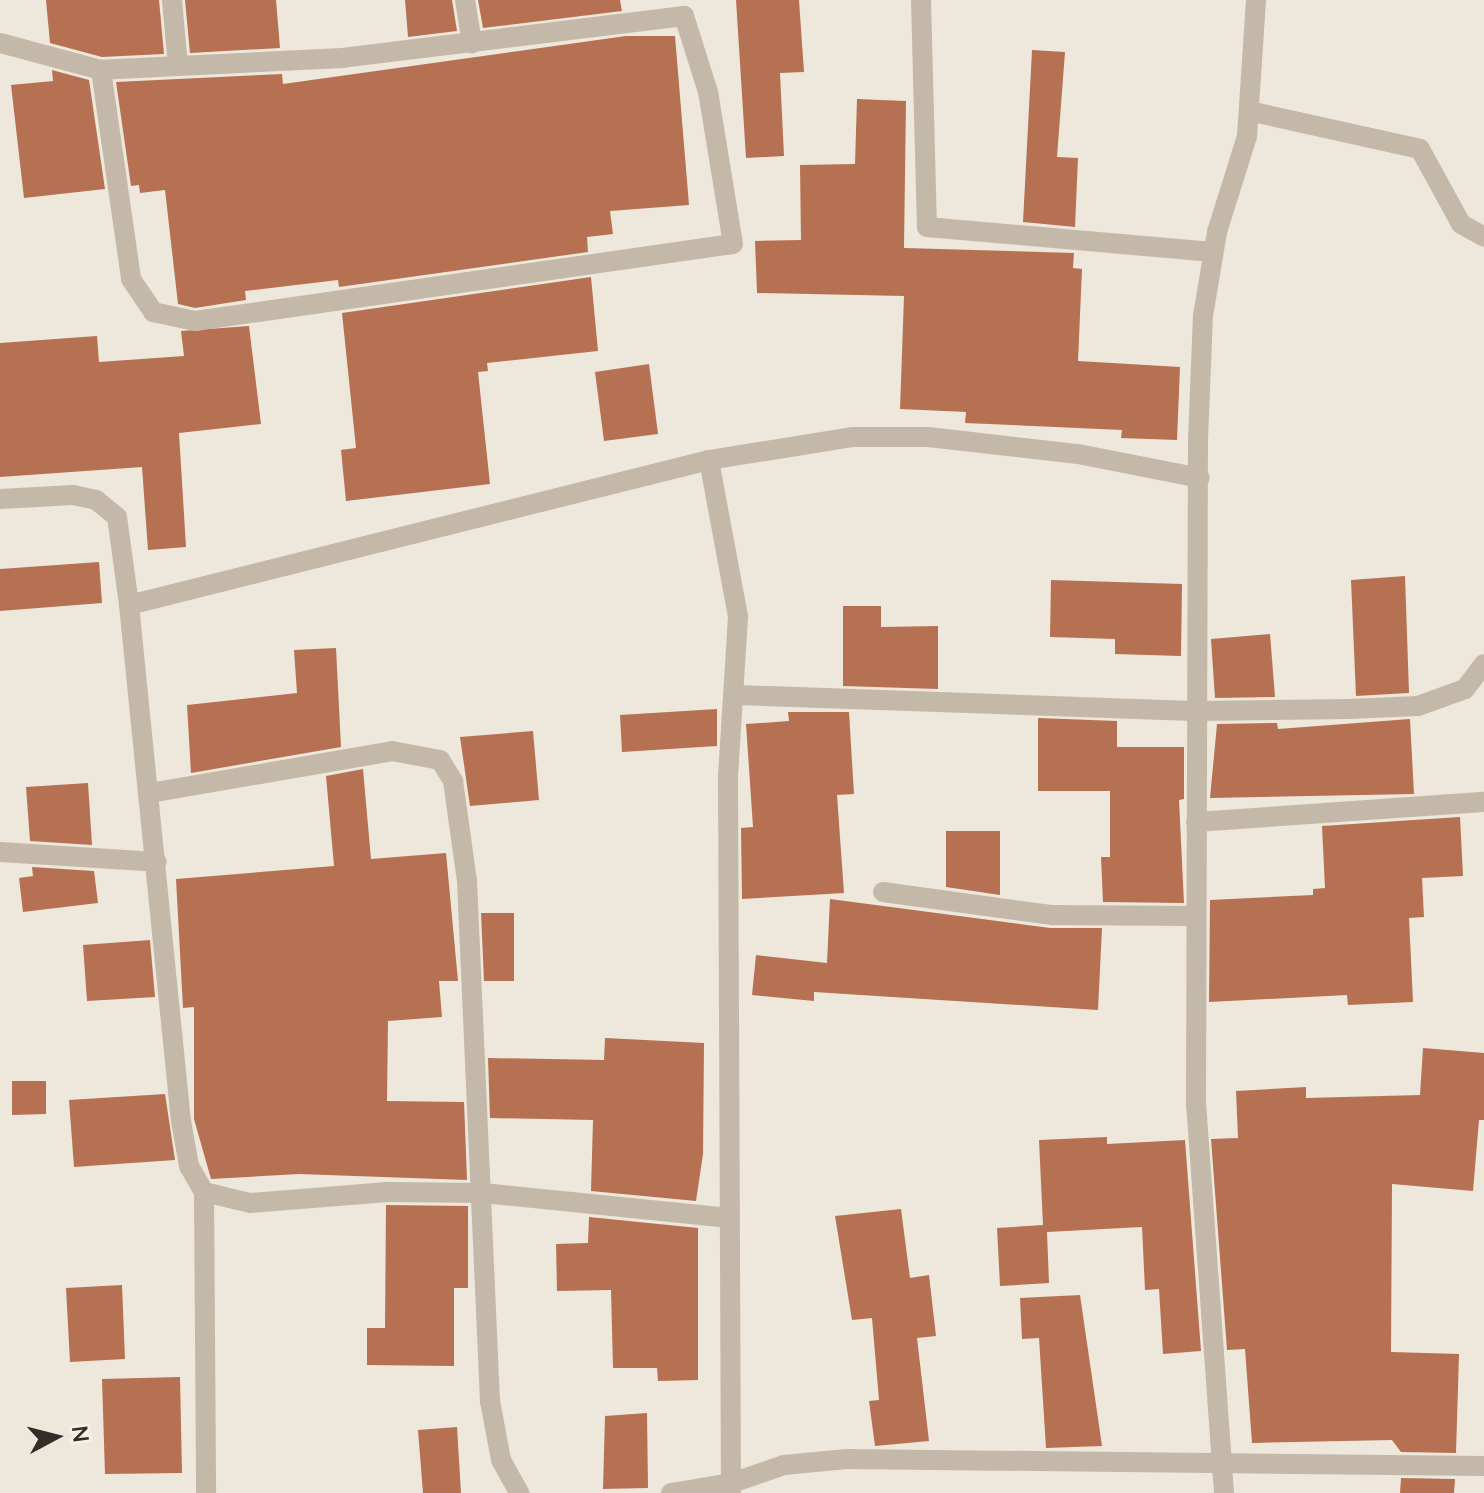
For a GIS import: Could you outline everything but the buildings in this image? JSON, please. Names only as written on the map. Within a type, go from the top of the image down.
[{"type":"street","points":[[172,0],[178,66]]},
{"type":"street","points":[[465,0],[472,43]]},
{"type":"street","points":[[921,0],[927,227],[1213,252]]},
{"type":"street","points":[[1224,1493],[1196,1106],[1195,916],[1203,316],[1213,252],[1249,111],[1256,0]]},
{"type":"street","points":[[0,43],[101,70],[343,58],[472,43],[683,8],[708,92],[733,244],[195,321],[153,312],[131,279],[101,70]]},
{"type":"street","points":[[1249,111],[1420,149],[1461,224],[1484,237]]},
{"type":"street","points":[[129,605],[709,460],[853,437],[928,437],[1078,454],[1200,478]]},
{"type":"street","points":[[709,460],[738,617],[737,695],[728,775],[732,1488]]},
{"type":"street","points":[[0,499],[73,495],[96,500],[117,517],[150,793],[181,1121],[189,1166],[204,1192],[206,1493]]},
{"type":"street","points":[[737,695],[1200,711],[1418,706],[1465,689],[1484,664]]},
{"type":"street","points":[[150,793],[392,751],[440,760],[453,781],[467,881],[490,1401],[501,1460],[519,1493]]},
{"type":"street","points":[[1196,822],[1484,802]]},
{"type":"street","points":[[0,852],[157,862]]},
{"type":"street","points":[[883,892],[1052,915],[1195,916]]},
{"type":"street","points":[[204,1192],[250,1203],[388,1192],[483,1193],[730,1218]]},
{"type":"street","points":[[671,1493],[732,1488],[784,1465],[847,1459],[1221,1459],[1484,1466]]}]
